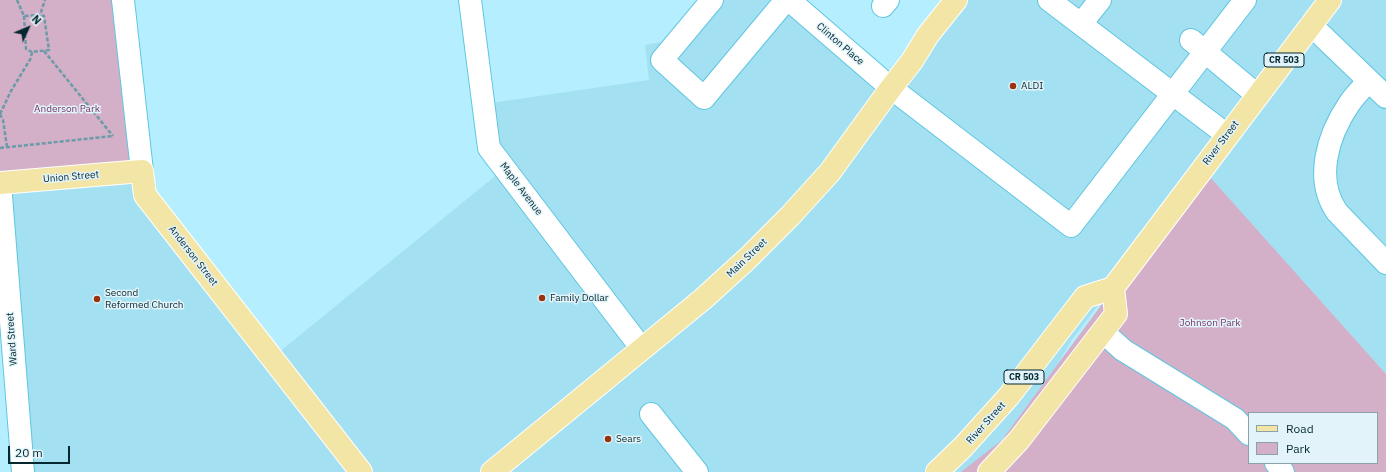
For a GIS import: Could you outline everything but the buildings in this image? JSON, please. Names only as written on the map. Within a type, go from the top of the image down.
[{"type":"main road","name":"River Street","points":[[937,472],[963,448],[1009,396],[1085,297],[1113,288],[1330,0]]},
{"type":"main road","name":"Main Street","points":[[492,472],[703,299],[748,259],[830,172],[912,61],[928,35],[954,1]]},
{"type":"main road","name":"Union Street","points":[[0,183],[142,171]]},
{"type":"main road","name":"Anderson Street","points":[[142,171],[144,194],[361,472]]},
{"type":"main road","points":[[989,472],[1019,440],[1116,314],[1113,288]]},
{"type":"street","name":"Anderson Street","points":[[123,0],[142,171]]},
{"type":"street","name":"Maple Avenue","points":[[470,0],[489,148],[642,349]]},
{"type":"street","points":[[712,0],[662,60],[704,98],[787,0]]},
{"type":"street","name":"Clinton Place","points":[[787,0],[891,88],[1071,226],[1172,94]]},
{"type":"street","points":[[1049,0],[1227,135]]},
{"type":"street","points":[[1081,24],[1100,0]]},
{"type":"street","points":[[1172,94],[1198,47],[1246,0]]},
{"type":"street","points":[[1311,25],[1386,97]]},
{"type":"street","points":[[1198,47],[1257,96]]},
{"type":"street","points":[[1369,81],[1349,103],[1333,133],[1328,148],[1326,164],[1327,191],[1331,203],[1337,212],[1386,263]]},
{"type":"street","name":"Ward Street","points":[[0,183],[6,340],[23,472]]},
{"type":"street","points":[[1103,332],[1123,350],[1235,419],[1248,433]]},
{"type":"street","points":[[651,414],[697,472]]},
{"type":"street","points":[[1277,464],[1283,472]]},
{"type":"path","points":[[17,0],[24,16],[26,49],[32,52],[49,50],[44,16],[24,16]]},
{"type":"path","points":[[40,15],[45,0]]},
{"type":"path","points":[[0,148],[113,136],[44,50]]},
{"type":"path","points":[[7,147],[3,120],[0,114],[11,91],[31,58],[32,52]]},
{"type":"shaded area","points":[[702,0],[789,0],[891,88],[956,0],[1386,0],[1386,374],[1202,168],[1071,341],[1049,379],[1019,421],[984,459],[969,472],[23,472],[0,183],[142,171],[272,358],[505,168],[484,104],[649,80],[645,45],[667,41]]},
{"type":"green space","name":"Anderson Park","points":[[0,0],[123,0],[142,171],[0,183]]},
{"type":"green space","name":"Johnson Park","points":[[1202,168],[1386,374],[1386,472],[961,472],[1002,440]]},
{"type":"place","name":"ALDI","points":[[1013,86]]},
{"type":"place","name":"Family Dollar","points":[[542,298]]},
{"type":"place","name":"Second Reformed Church","points":[[97,299]]},
{"type":"place","name":"Sears","points":[[608,439]]}]
